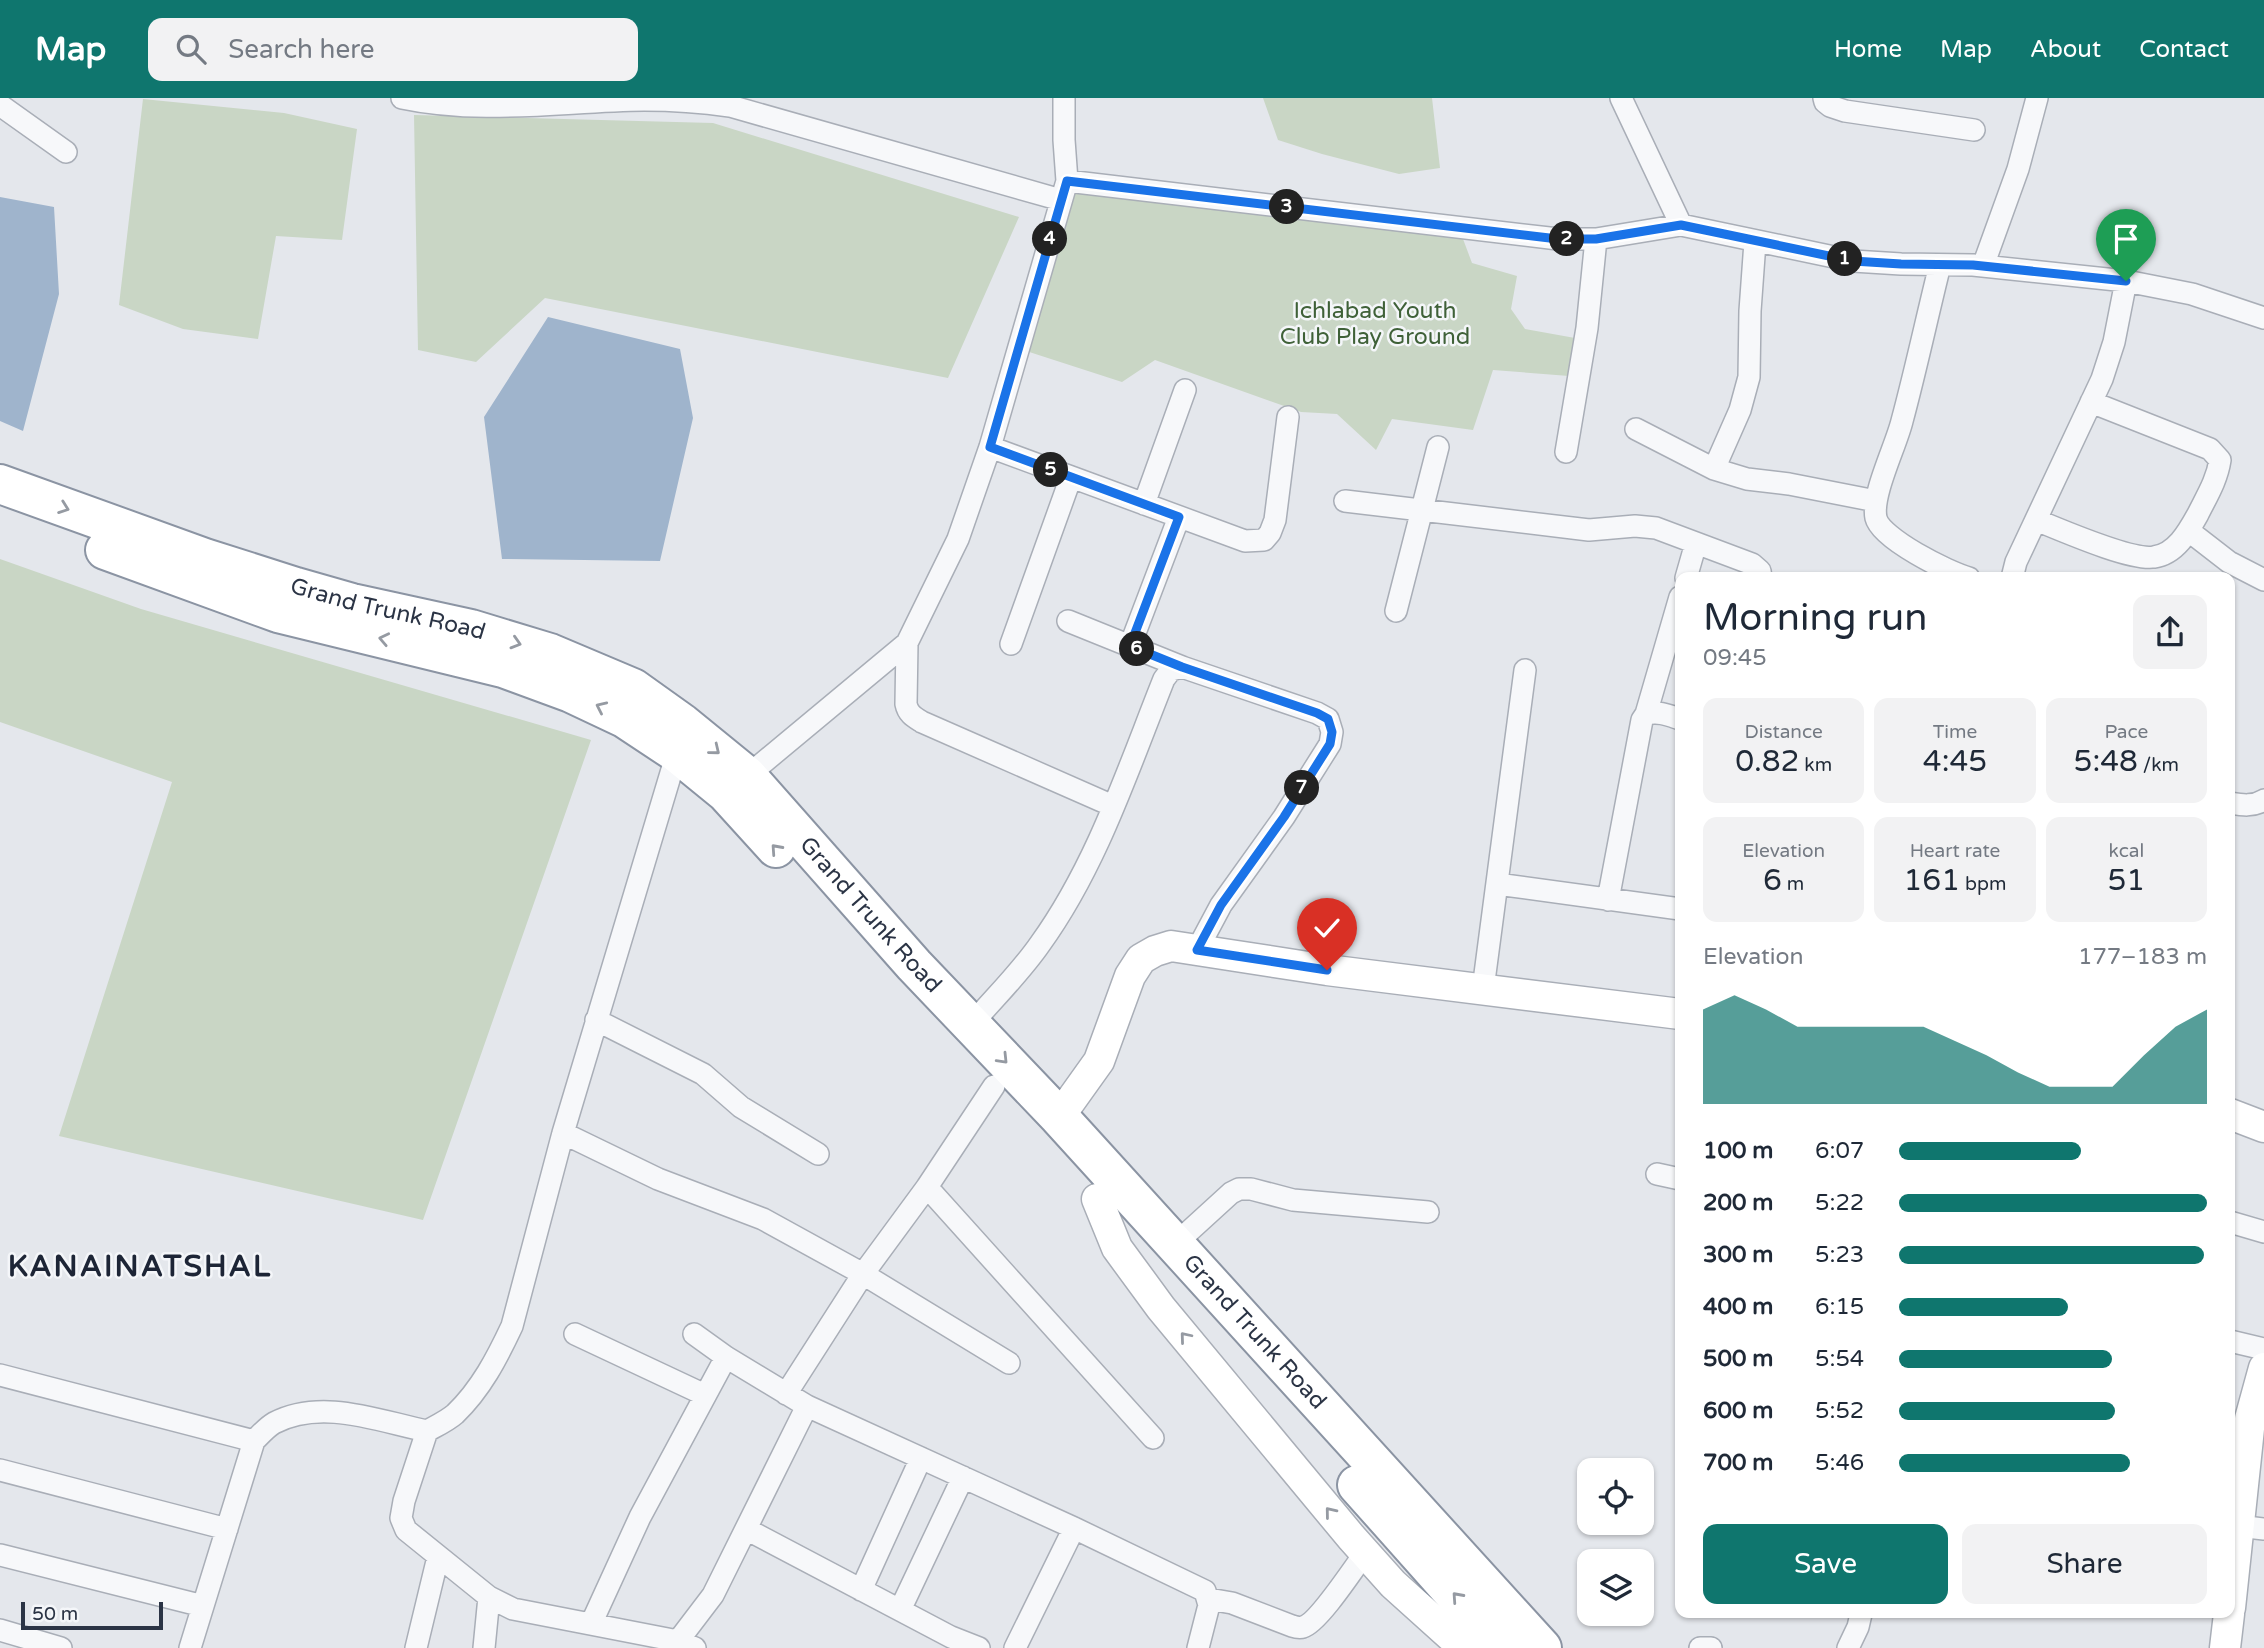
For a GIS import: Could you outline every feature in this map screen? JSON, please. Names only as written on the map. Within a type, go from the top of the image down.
[{"type":"highway","name":"Grand Trunk Road","points":[[0,484],[193,554],[296,587],[352,603],[471,629],[550,653],[633,688],[682,723],[994,1086],[1097,1199],[1532,1647]]},
{"type":"highway","name":"Grand Trunk Road","points":[[0,512],[278,613],[514,672],[571,693],[624,718],[677,753],[736,785],[1059,1117],[1532,1647]]},
{"type":"street","points":[[402,98],[520,106],[642,99],[692,101],[730,106],[1064,191],[1558,239],[1596,239],[1681,225],[1853,261],[1983,266],[2126,281],[2192,294],[2264,318]]},
{"type":"street","points":[[736,785],[907,643],[958,538],[1020,349],[1064,191],[1065,98]]},
{"type":"street","points":[[1621,98],[1681,225]]},
{"type":"street","points":[[1824,98],[1830,106],[1845,111],[1974,130]]},
{"type":"street","points":[[1983,266],[2018,169],[2037,98]]},
{"type":"street","points":[[0,106],[66,152]]},
{"type":"street","points":[[1566,452],[1587,328],[1596,239]]},
{"type":"street","points":[[1714,469],[1740,410],[1749,377],[1755,242]]},
{"type":"street","points":[[1940,265],[1901,424],[1876,501],[1877,520],[1885,532],[1949,572]]},
{"type":"street","points":[[2014,572],[2102,379],[2114,342],[2126,281]]},
{"type":"street","points":[[1144,504],[1185,390]]},
{"type":"street","points":[[2036,520],[2133,556],[2154,557],[2172,550],[2189,531],[2217,475],[2220,460],[2210,449],[2091,402]]},
{"type":"street","points":[[990,447],[1245,541],[1265,540],[1275,520],[1287,417]]},
{"type":"street","points":[[1636,429],[1714,469],[1747,479],[1789,484],[1876,501]]},
{"type":"street","points":[[1395,611],[1438,447]]},
{"type":"street","points":[[1011,644],[1071,477]]},
{"type":"street","points":[[1345,501],[1589,530],[1635,526],[1656,528],[1752,564],[1760,572]]},
{"type":"street","points":[[1130,646],[1179,517]]},
{"type":"street","points":[[2189,531],[2229,562],[2264,580]]},
{"type":"street","points":[[1688,572],[1696,543]]},
{"type":"street","points":[[1608,900],[1642,720],[1675,614]]},
{"type":"street","points":[[1068,621],[1182,667],[1328,719],[1332,732],[1330,744],[1284,817],[1221,905],[1197,950]]},
{"type":"street","points":[[907,643],[907,711],[922,722],[1113,806]]},
{"type":"street","points":[[971,1025],[1040,944],[1068,900],[1098,843],[1164,679],[1171,670],[1182,667]]},
{"type":"street","points":[[1483,989],[1525,670]]},
{"type":"street","points":[[1646,714],[1660,712],[1675,717]]},
{"type":"street","points":[[677,753],[563,1133],[512,1326],[478,1389],[453,1415],[427,1431],[404,1500],[401,1518],[405,1530],[438,1557],[489,1597],[513,1609],[687,1645],[807,1406]]},
{"type":"street","points":[[2235,804],[2245,806],[2264,800]]},
{"type":"street","points":[[1497,884],[1675,908]]},
{"type":"street","points":[[1059,1117],[1099,1061],[1130,976],[1141,959],[1171,946],[1327,970],[1675,1013]]},
{"type":"street","points":[[596,1020],[703,1074],[741,1107],[818,1154]]},
{"type":"street","points":[[786,1394],[863,1274],[927,1187],[994,1086]]},
{"type":"street","points":[[2235,1116],[2264,1127]]},
{"type":"street","points":[[563,1133],[658,1179],[763,1219],[863,1274],[1009,1363]]},
{"type":"street","points":[[1657,1174],[1675,1178]]},
{"type":"street","points":[[927,1187],[1153,1438]]},
{"type":"street","points":[[1174,1245],[1231,1193],[1239,1189],[1251,1189],[1293,1200],[1428,1212]]},
{"type":"street","points":[[1097,1199],[1117,1248],[1161,1308],[1365,1553],[1394,1584],[1464,1648]]},
{"type":"street","points":[[2235,1223],[2264,1232]]},
{"type":"street","points":[[575,1334],[705,1395]]},
{"type":"street","points":[[694,1335],[807,1406],[1205,1591],[1209,1599],[1208,1612],[1198,1648]]},
{"type":"street","points":[[2235,1345],[2264,1365],[2248,1428],[2251,1528],[2235,1589]]},
{"type":"street","points":[[590,1624],[640,1517],[726,1357]]},
{"type":"street","points":[[0,1374],[254,1441]]},
{"type":"street","points":[[190,1648],[254,1441],[272,1424],[306,1412],[336,1412],[427,1431]]},
{"type":"street","points":[[862,1590],[921,1458]]},
{"type":"street","points":[[0,1470],[227,1530]]},
{"type":"street","points":[[900,1610],[962,1477]]},
{"type":"street","points":[[1015,1648],[1074,1528]]},
{"type":"street","points":[[746,1529],[951,1637],[979,1648]]},
{"type":"street","points":[[1209,1599],[1232,1603],[1302,1628],[1310,1624],[1322,1611],[1365,1553]]},
{"type":"street","points":[[0,1555],[203,1606]]},
{"type":"street","points":[[416,1648],[438,1557]]},
{"type":"street","points":[[484,1648],[489,1597]]},
{"type":"street","points":[[1848,1648],[1860,1618]]},
{"type":"street","points":[[2225,1648],[2229,1618]]},
{"type":"street","points":[[0,1630],[61,1648]]},
{"type":"street","points":[[1700,1648],[1712,1648]]},
{"type":"green space","points":[[1263,98],[1432,98],[1440,168],[1399,174],[1278,140]]},
{"type":"green space","points":[[143,99],[284,113],[357,129],[342,240],[276,236],[258,339],[183,329],[119,305]]},
{"type":"green space","points":[[414,115],[713,123],[1019,217],[948,378],[545,298],[476,362],[418,350]]},
{"type":"green space","name":"Ichlabad Youth Club Play Ground","points":[[1067,181],[1463,239],[1472,263],[1517,276],[1511,309],[1525,329],[1575,338],[1569,376],[1493,370],[1473,430],[1392,419],[1376,450],[1337,414],[1301,412],[1155,360],[1122,382],[1020,349]]},
{"type":"green space","points":[[0,559],[141,609],[591,740],[423,1220],[59,1136],[172,782],[0,722]]},
{"type":"water","points":[[0,197],[54,207],[59,294],[23,431],[0,421]]},
{"type":"water","points":[[548,317],[680,349],[693,418],[660,561],[502,559],[484,417]]},
{"type":"district","name":"KANAINATSHAL","points":[[140,1266]]},
{"type":"route","points":[[1327,970],[1197,950],[1221,905],[1284,817],[1330,744],[1332,726],[1328,719],[1130,646],[1179,517],[990,447],[1067,181],[1558,239],[1596,239],[1681,225],[1853,261],[1973,265],[2126,281]]}]
